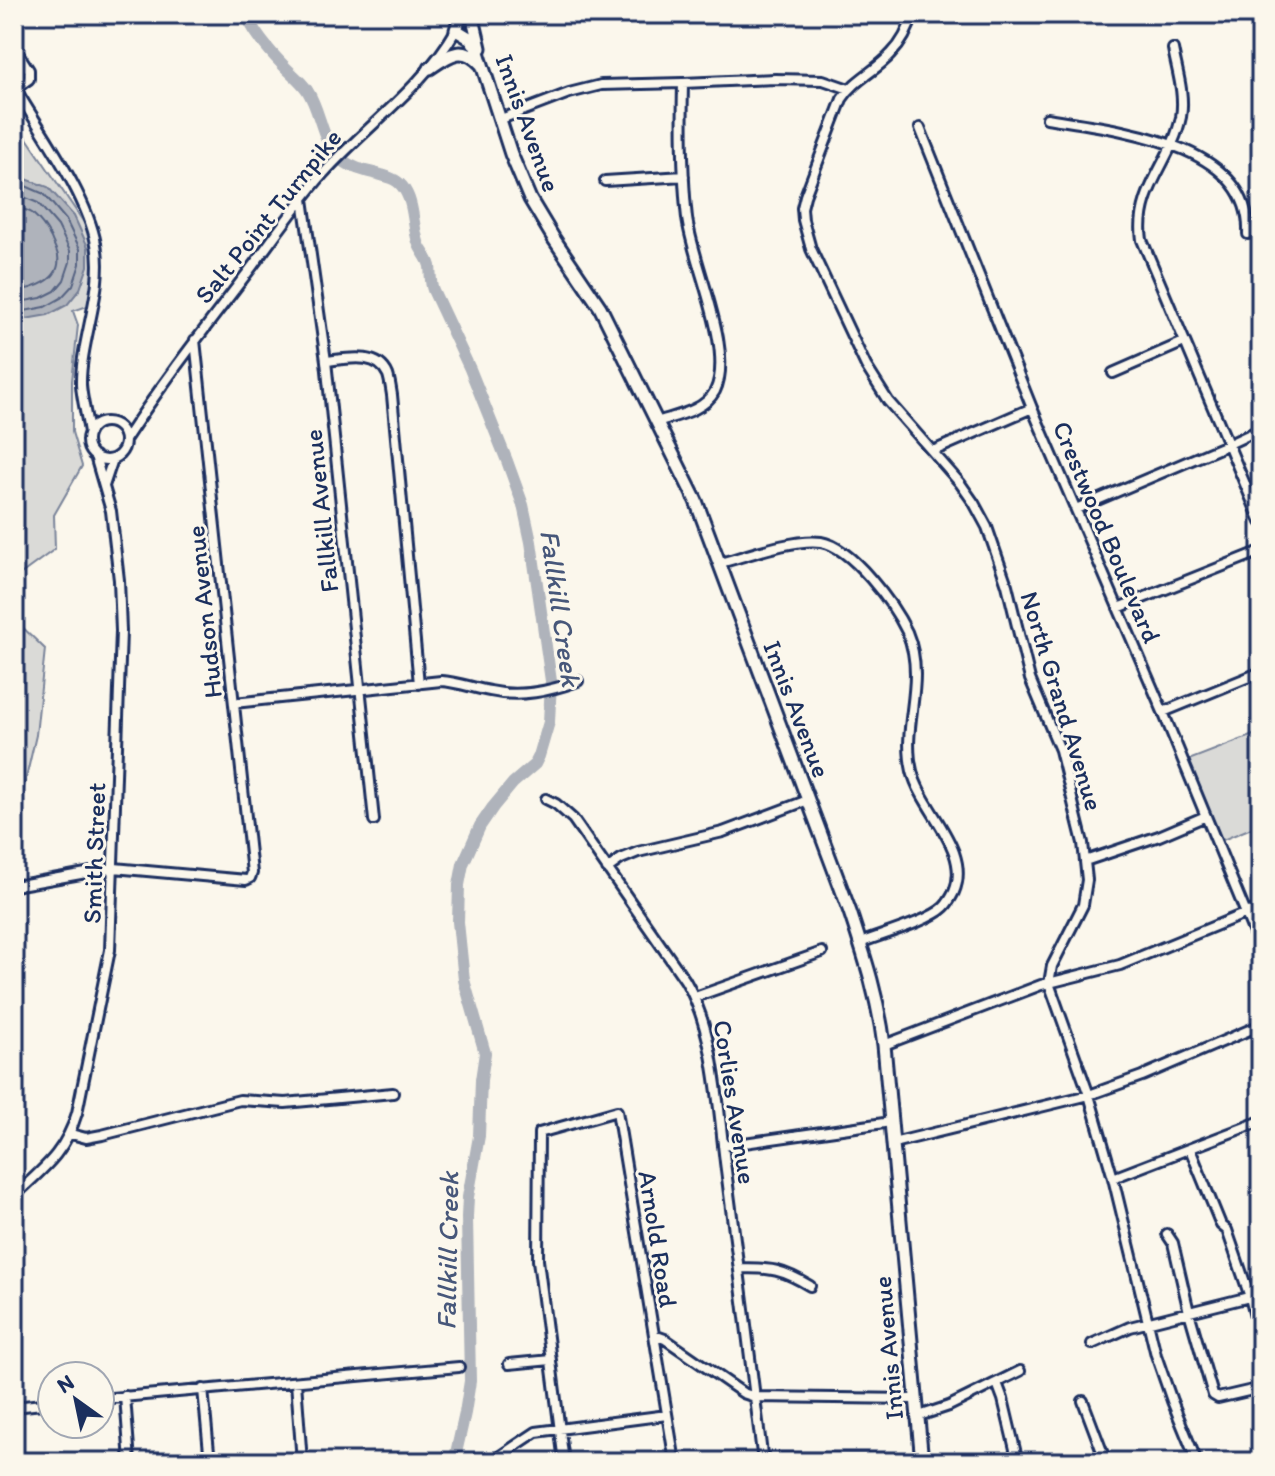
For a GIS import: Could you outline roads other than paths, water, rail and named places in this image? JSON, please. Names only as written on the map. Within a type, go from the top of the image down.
[{"type":"main road","name":"Salt Point Turnpike","points":[[456,30],[461,14]]},
{"type":"main road","points":[[472,14],[485,68]]},
{"type":"main road","name":"Innis Avenue","points":[[456,30],[471,39],[477,49],[516,167],[534,207],[600,307],[696,501],[860,943],[879,1009],[884,1045],[922,1462]]},
{"type":"main road","points":[[430,68],[446,57],[467,53],[485,68]]},
{"type":"street","name":"North Grand Avenue","points":[[913,14],[901,42],[890,56],[849,89],[834,116],[802,208],[806,232],[822,275],[875,382],[974,503],[996,549],[1030,679],[1060,750],[1085,861],[1087,880],[1083,905],[1052,966],[1049,983]]},
{"type":"street","name":"Salt Point Turnpike","points":[[125,440],[195,340],[303,199],[346,150],[395,106],[430,68],[456,30]]},
{"type":"street","points":[[14,47],[29,70],[29,79],[15,88],[70,180],[96,244],[96,280],[81,384],[89,433],[88,446],[95,456],[104,460],[113,459]]},
{"type":"street","points":[[1173,49],[1182,101],[1181,117],[1150,186],[1141,215],[1142,240],[1261,522]]},
{"type":"street","points":[[501,119],[569,93],[601,85],[775,79],[823,80],[849,89]]},
{"type":"street","points":[[657,422],[703,406],[716,389],[721,371],[721,351],[687,217],[683,83]]},
{"type":"street","points":[[1047,118],[1131,132],[1171,145],[1209,164],[1223,175],[1242,199],[1247,213],[1248,234]]},
{"type":"street","name":"Crestwood Boulevard","points":[[920,128],[1032,408],[1261,950]]},
{"type":"street","points":[[605,181],[684,176]]},
{"type":"street","name":"Fallkill Avenue","points":[[303,199],[326,361],[374,820]]},
{"type":"street","name":"Hudson Avenue","points":[[114,868],[246,880],[252,873],[195,340]]},
{"type":"street","points":[[1113,373],[1184,342]]},
{"type":"street","points":[[326,361],[370,359],[383,366],[388,375],[419,684]]},
{"type":"street","points":[[933,451],[1032,408]]},
{"type":"street","points":[[85,409],[102,423]]},
{"type":"street","name":"Salt Point Turnpike","points":[[119,427],[142,413]]},
{"type":"street","points":[[89,433],[94,427],[108,422],[122,430],[125,440],[122,451],[113,459],[104,487]]},
{"type":"street","points":[[1076,509],[1261,429]]},
{"type":"street","name":"Smith Street","points":[[14,1196],[57,1155],[71,1134],[107,969],[112,928],[121,601],[113,527],[95,456]]},
{"type":"street","points":[[720,563],[794,543],[809,541],[832,545],[878,588],[907,632],[915,673],[908,739],[912,770],[923,798],[955,853],[957,885],[941,910],[860,943]]},
{"type":"street","points":[[1118,608],[1261,551]]},
{"type":"street","points":[[1163,712],[1261,672]]},
{"type":"street","points":[[234,703],[441,681],[514,694],[556,689],[578,681]]},
{"type":"street","name":"Corlies Avenue","points":[[546,799],[565,810],[676,967],[695,997],[703,1017],[715,1080],[763,1462]]},
{"type":"street","points":[[607,869],[638,852],[723,832],[808,800]]},
{"type":"street","points":[[1085,861],[1206,816]]},
{"type":"street","points":[[14,886],[114,868]]},
{"type":"street","points":[[884,1045],[1049,983],[1120,965],[1261,907]]},
{"type":"street","points":[[695,997],[822,952]]},
{"type":"street","points":[[1049,983],[1089,1095],[1113,1178],[1156,1355],[1197,1462]]},
{"type":"street","points":[[893,1143],[1089,1095],[1261,1025]]},
{"type":"street","points":[[71,1134],[86,1138],[102,1135],[240,1100],[285,1103],[393,1093]]},
{"type":"street","name":"Arnold Road","points":[[551,1360],[537,1249],[539,1133],[617,1111],[654,1335],[685,1351],[743,1393],[755,1397],[915,1399]]},
{"type":"street","points":[[1113,1178],[1261,1121]]},
{"type":"street","points":[[723,1146],[891,1122]]},
{"type":"street","points":[[1190,1149],[1221,1225],[1227,1230],[1261,1341]]},
{"type":"street","points":[[1167,1234],[1173,1243],[1213,1395],[1218,1398],[1261,1388],[1258,1374],[1261,1363]]},
{"type":"street","points":[[739,1268],[783,1271],[810,1286]]},
{"type":"street","points":[[1092,1344],[1130,1327],[1261,1294]]},
{"type":"street","points":[[654,1335],[675,1462]]},
{"type":"street","points":[[509,1364],[551,1360],[564,1462]]},
{"type":"street","points":[[116,1397],[459,1367]]},
{"type":"street","points":[[916,1417],[949,1406],[1020,1371]]},
{"type":"street","points":[[296,1382],[302,1462]]},
{"type":"street","points":[[997,1383],[1018,1462]]},
{"type":"street","points":[[203,1389],[210,1462]]},
{"type":"street","points":[[125,1396],[130,1462]]},
{"type":"street","points":[[1083,1401],[1106,1462]]},
{"type":"street","points":[[14,1407],[36,1405]]},
{"type":"street","points":[[491,1462],[530,1435],[543,1431],[667,1415]]},
{"type":"water","points":[[14,172],[48,187],[74,216],[88,247],[88,266],[80,289],[67,305],[48,315],[14,321]]},
{"type":"waterway","name":"Fallkill Creek","points":[[246,14],[263,43],[307,90],[325,136],[342,160],[391,178],[406,192],[419,245],[430,266],[433,290],[470,369],[523,505],[551,681],[549,722],[539,756],[535,764],[513,783],[480,826],[463,864],[459,885],[458,922],[464,980],[485,1053],[479,1136],[467,1217],[470,1381],[454,1462]]}]
